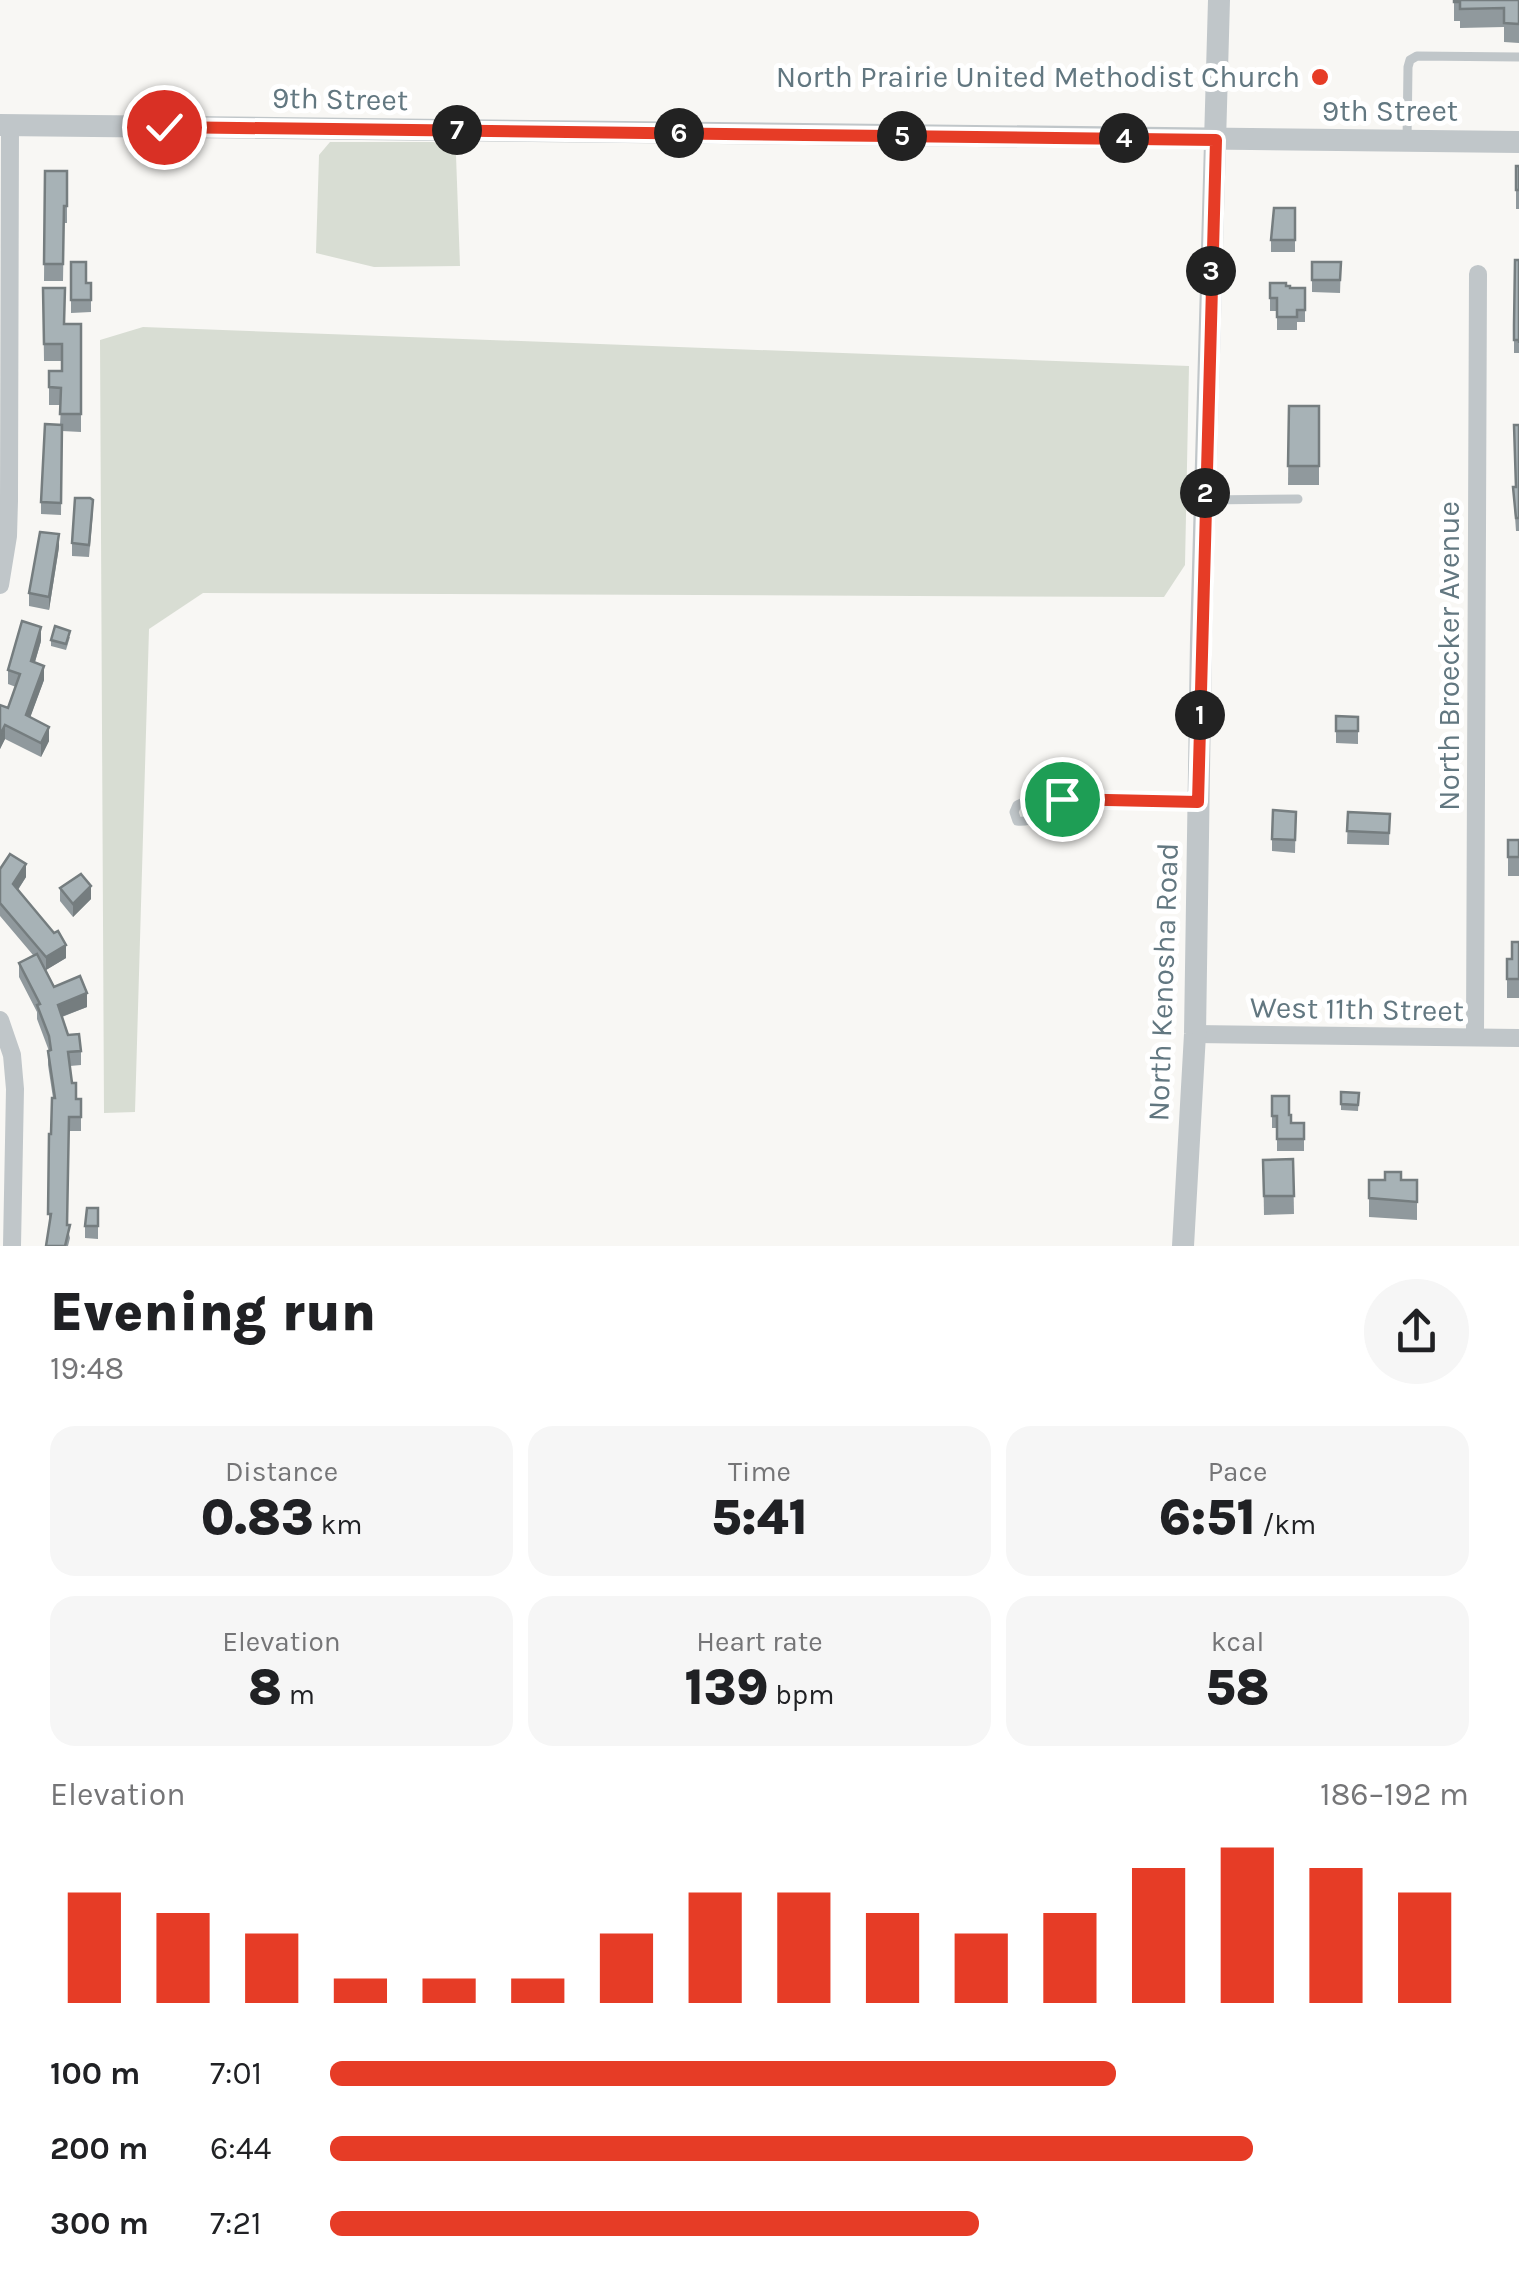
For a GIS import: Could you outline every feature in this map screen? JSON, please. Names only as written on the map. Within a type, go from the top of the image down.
[{"type":"street","name":"North Kenosha Road","points":[[1183,1246],[1194,1034],[1219,0]]},
{"type":"street","name":"9th Street","points":[[5,125],[1519,142]]},
{"type":"street","points":[[0,585],[10,501],[5,125]]},
{"type":"street","name":"North Broecker Avenue","points":[[1475,1037],[1478,274]]},
{"type":"street","points":[[0,1020],[12,1055],[15,1089],[12,1246]]},
{"type":"street","name":"West 11th Street","points":[[1194,1034],[1519,1038]]},
{"type":"lane","points":[[1407,141],[1410,60],[1416,56],[1519,57]]},
{"type":"lane","points":[[1205,500],[1298,499]]},
{"type":"lane","points":[[1062,799],[1037,818],[1024,822],[1017,820],[1014,812],[1017,805],[1028,800],[1062,799],[1198,802]]},
{"type":"shaded area","points":[[330,142],[434,142],[456,155],[460,266],[374,267],[316,253],[319,155]]},
{"type":"shaded area","points":[[143,327],[1189,366],[1185,565],[1164,597],[203,593],[149,629],[135,1112],[104,1113],[100,340]]},
{"type":"building","points":[[1454,0],[1519,0],[1519,24],[1504,23],[1504,8],[1460,9],[1460,2]]},
{"type":"building","points":[[1519,166],[1519,190],[1516,190]]},
{"type":"building","points":[[45,171],[67,171],[63,264],[44,264]]},
{"type":"building","points":[[1274,208],[1295,208],[1295,240],[1271,240]]},
{"type":"building","points":[[1515,260],[1519,260],[1519,340],[1514,340]]},
{"type":"building","points":[[71,262],[86,262],[91,300],[71,300]]},
{"type":"building","points":[[1312,262],[1341,262],[1340,280],[1312,280]]},
{"type":"building","points":[[1270,283],[1305,288],[1305,310],[1297,310],[1297,317],[1277,317],[1277,298],[1270,298]]},
{"type":"building","points":[[43,288],[65,288],[64,324],[81,324],[81,414],[60,414],[61,388],[49,387],[49,371],[62,371],[62,344],[44,344]]},
{"type":"building","points":[[1289,406],[1319,406],[1319,466],[1288,466]]},
{"type":"building","points":[[45,424],[62,425],[61,503],[41,502]]},
{"type":"building","points":[[1514,425],[1519,425],[1519,518],[1513,487]]},
{"type":"building","points":[[75,498],[93,500],[89,545],[72,543]]},
{"type":"building","points":[[40,532],[59,534],[49,597],[29,593]]},
{"type":"building","points":[[22,621],[41,627],[31,661],[44,666],[26,715],[49,727],[41,743],[5,725],[0,735],[0,705],[8,708],[20,674],[8,670]]},
{"type":"building","points":[[55,626],[70,631],[66,644],[51,640]]},
{"type":"building","points":[[1336,716],[1358,717],[1358,731],[1336,731]]},
{"type":"building","points":[[1273,810],[1296,812],[1295,840],[1272,839]]},
{"type":"building","points":[[1348,812],[1390,814],[1389,833],[1347,831]]},
{"type":"building","points":[[1508,840],[1519,840],[1519,857],[1508,857]]},
{"type":"building","points":[[10,854],[26,864],[13,884],[54,933],[58,931],[66,945],[46,957],[0,903],[0,869]]},
{"type":"building","points":[[81,874],[91,886],[73,904],[60,888]]},
{"type":"building","points":[[1512,942],[1519,942],[1519,979],[1507,979]]},
{"type":"building","points":[[37,954],[54,987],[80,976],[87,993],[58,1005],[68,1035],[79,1034],[81,1051],[68,1052],[76,1099],[81,1099],[81,1117],[69,1117],[70,1225],[65,1246],[46,1246],[51,1214],[49,1134],[55,1098],[48,1051],[51,1050],[37,1005],[40,1004],[19,963]]},
{"type":"building","points":[[1341,1092],[1359,1093],[1358,1105],[1341,1104]]},
{"type":"building","points":[[1272,1096],[1289,1096],[1291,1123],[1304,1123],[1304,1139],[1277,1139]]},
{"type":"building","points":[[1293,1159],[1294,1196],[1264,1196],[1263,1160]]},
{"type":"building","points":[[1385,1172],[1401,1172],[1401,1180],[1417,1180],[1417,1202],[1369,1198],[1369,1180],[1385,1180]]},
{"type":"building","points":[[87,1208],[98,1208],[98,1226],[85,1226]]},
{"type":"place","name":"North Prairie United Methodist Church","points":[[1320,77]]},
{"type":"route","points":[[164,127],[1216,140],[1198,802],[1062,799]]}]
